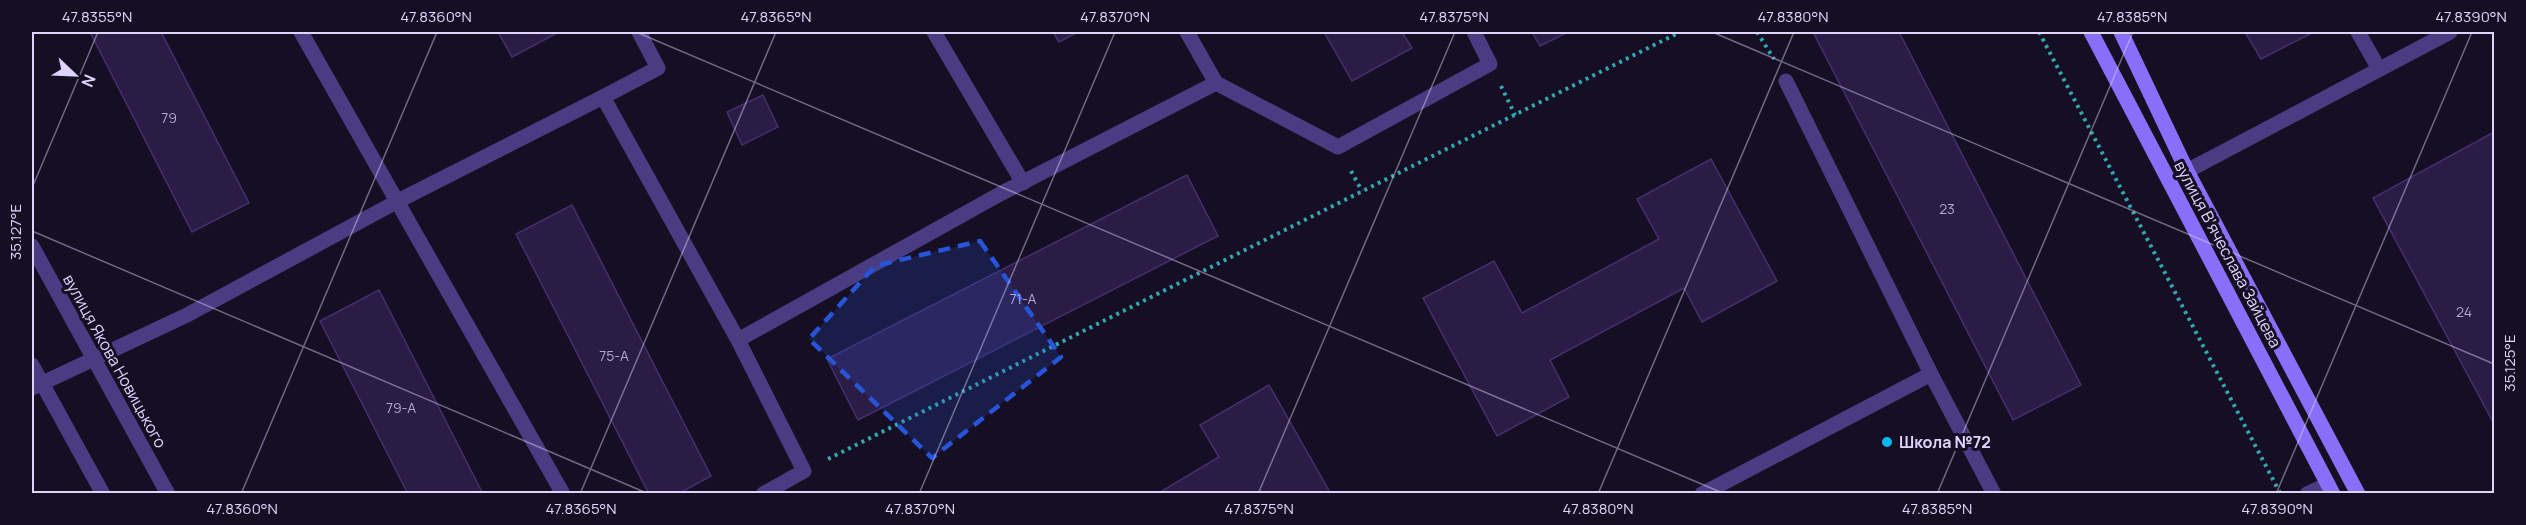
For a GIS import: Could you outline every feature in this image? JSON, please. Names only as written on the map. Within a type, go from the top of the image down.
[{"type":"main road","name":"вулиця Вʼячеслава Зайцева","points":[[2091,32],[2330,489]]},
{"type":"main road","name":"вулиця Вʼячеслава Зайцева","points":[[2121,32],[2187,171],[2358,494]]},
{"type":"street","points":[[301,32],[563,494]]},
{"type":"street","points":[[37,386],[187,315],[398,201],[658,68],[639,32]]},
{"type":"street","points":[[934,32],[1023,183]]},
{"type":"street","points":[[1187,32],[1216,83],[1338,147],[1490,64],[1474,32]]},
{"type":"street","points":[[2358,32],[2379,69]]},
{"type":"street","points":[[2187,171],[2450,32]]},
{"type":"street","points":[[1786,81],[1931,374],[1994,494]]},
{"type":"street","points":[[738,340],[1023,183],[1216,83]]},
{"type":"street","points":[[603,97],[738,340],[804,471],[763,494]]},
{"type":"street","name":"вулиця Якова Новицького","points":[[32,246],[168,494]]},
{"type":"street","points":[[32,365],[37,386],[103,494]]},
{"type":"street","points":[[1702,494],[1931,374]]},
{"type":"street","points":[[2307,494],[2330,489]]},
{"type":"path","points":[[804,471],[1680,32]]},
{"type":"path","points":[[2038,32],[2280,494]]},
{"type":"highlighted area","points":[[980,241],[1061,357],[932,458],[809,339],[875,266]]},
{"type":"building","points":[[90,32],[161,32],[249,203],[192,232]]},
{"type":"building","points":[[498,32],[559,32],[512,57]]},
{"type":"building","points":[[1053,32],[1078,32],[1059,42]]},
{"type":"building","points":[[1324,32],[1402,32],[1412,48],[1352,81]]},
{"type":"building","points":[[1532,32],[1568,32],[1540,46]]},
{"type":"building","points":[[1813,32],[1899,32],[2081,385],[2013,420]]},
{"type":"building","points":[[2245,32],[2314,32],[2261,59]]},
{"type":"building","points":[[763,95],[778,127],[742,145],[727,112]]},
{"type":"building","points":[[2494,132],[2494,424],[2373,198]]},
{"type":"building","points":[[1711,159],[1777,281],[1702,322],[1684,288],[1550,360],[1569,397],[1497,436],[1423,298],[1494,261],[1522,313],[1659,239],[1637,199]]},
{"type":"building","points":[[1187,175],[1218,236],[858,420],[827,359]]},
{"type":"building","points":[[572,205],[711,476],[678,494],[649,494],[516,234]]},
{"type":"building","points":[[379,290],[483,494],[408,494],[320,321]]},
{"type":"building","points":[[1269,385],[1331,494],[1157,494],[1219,457],[1200,425]]},
{"type":"place","name":"Школа №72","points":[[1887,442]]}]
